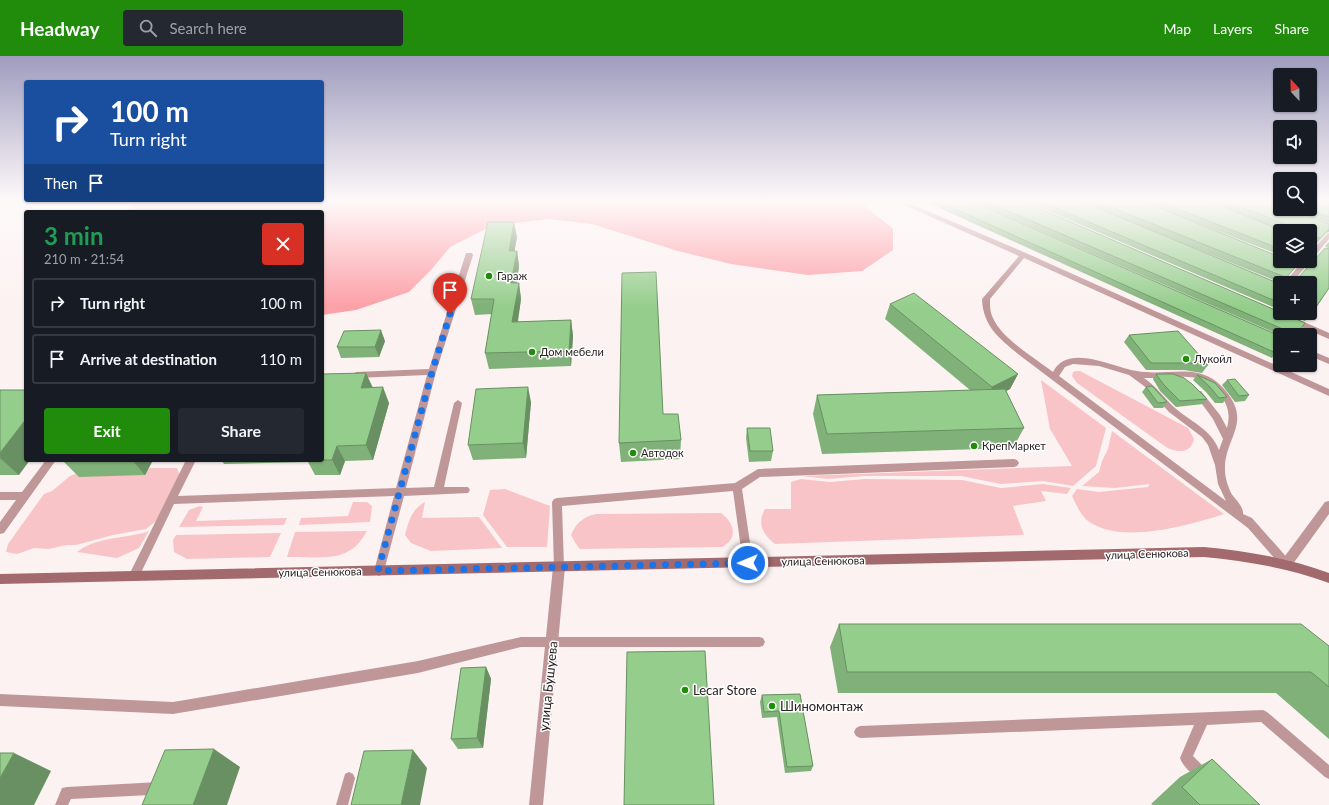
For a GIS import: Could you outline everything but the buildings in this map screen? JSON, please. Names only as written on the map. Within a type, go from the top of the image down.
[{"type":"main road","name":"улица Сенюкова","points":[[0,579],[1204,552],[1245,556],[1286,564],[1329,578]]},
{"type":"street","points":[[1286,564],[1329,505]]},
{"type":"street","name":"улица Бушуева","points":[[536,805],[559,567]]},
{"type":"lane","points":[[979,236],[1329,393]]},
{"type":"lane","points":[[1317,252],[1321,249],[1328,236]]},
{"type":"lane","points":[[1317,248],[1321,249]]},
{"type":"lane","points":[[378,571],[432,372],[468,255]]},
{"type":"lane","points":[[1023,255],[986,299],[987,318],[1006,340],[1252,525]]},
{"type":"lane","points":[[1292,320],[1329,336]]},
{"type":"lane","points":[[1317,356],[1329,361]]},
{"type":"lane","points":[[1055,376],[1056,370],[1066,362],[1080,360],[1143,375],[1193,375],[1213,382],[1232,406],[1233,424],[1220,465]]},
{"type":"lane","points":[[1125,371],[1151,387],[1172,410],[1205,435],[1212,444],[1220,465],[1222,482],[1228,498],[1286,564]]},
{"type":"lane","points":[[346,375],[432,372]]},
{"type":"lane","points":[[1159,375],[1179,378],[1192,385],[1217,417],[1228,440]]},
{"type":"lane","points":[[438,491],[458,403]]},
{"type":"lane","points":[[0,530],[49,462]]},
{"type":"lane","points":[[134,576],[190,462]]},
{"type":"lane","points":[[559,567],[557,502],[737,487],[758,473],[1014,463]]},
{"type":"lane","points":[[737,487],[748,563]]},
{"type":"lane","points":[[171,500],[465,490]]},
{"type":"lane","points":[[0,496],[24,496]]},
{"type":"lane","points":[[0,700],[173,708],[418,667],[521,642],[759,642]]},
{"type":"lane","points":[[860,732],[1263,716],[1329,773]]},
{"type":"lane","points":[[1203,719],[1186,758],[1213,784]]},
{"type":"lane","points":[[342,805],[349,778]]},
{"type":"lane","points":[[61,805],[67,793],[159,788],[152,805]]},
{"type":"shaded area","points":[[324,236],[472,236],[450,247],[431,270],[409,292],[356,310],[324,315]]},
{"type":"shaded area","points":[[630,236],[893,236],[893,250],[862,271],[808,275],[731,264],[678,251]]},
{"type":"shaded area","points":[[1080,371],[1188,428],[1194,439],[1192,444],[1187,450],[1183,451],[1166,447],[1077,383],[1072,376],[1073,372]]},
{"type":"shaded area","points":[[1041,380],[1106,428],[1096,466],[1073,486],[1043,481],[1001,484],[961,476],[864,476],[828,479],[802,476],[1072,466],[1050,429]]},
{"type":"shaded area","points":[[1112,431],[1224,514],[1176,527],[1139,532],[1121,532],[1105,529],[1088,521],[1080,511],[1072,496],[1077,489],[1099,492],[1148,487],[1150,484],[1115,488],[1082,486],[1099,472],[1102,461],[1108,449]]},
{"type":"shaded area","points":[[151,468],[177,468],[180,476],[156,521],[146,529],[113,535],[76,545],[66,545],[49,549],[34,548],[17,554],[6,552],[8,544],[44,494],[52,491],[70,476],[78,473],[120,474]]},
{"type":"shaded area","points":[[801,479],[830,482],[865,479],[962,480],[1001,488],[1043,484],[1071,488],[1067,494],[1041,491],[1046,501],[1013,506],[1024,535],[775,544],[762,528],[761,519],[765,509],[791,509],[791,482]]},
{"type":"shaded area","points":[[505,489],[550,506],[547,547],[507,547],[483,515],[490,490]]},
{"type":"shaded area","points":[[353,502],[367,502],[372,506],[370,522],[299,525],[301,518],[348,516]]},
{"type":"shaded area","points":[[425,502],[422,518],[479,517],[502,548],[431,551],[411,543],[405,535],[409,521],[414,512]]},
{"type":"shaded area","points":[[200,506],[203,507],[196,521],[287,518],[284,525],[179,527],[189,510]]},
{"type":"shaded area","points":[[721,513],[729,521],[733,530],[731,539],[722,547],[580,549],[571,535],[580,521],[596,514]]},
{"type":"shaded area","points":[[149,531],[139,548],[117,558],[77,552],[103,540],[140,534]]},
{"type":"shaded area","points":[[367,531],[360,542],[343,554],[323,557],[287,557],[295,532]]},
{"type":"shaded area","points":[[281,533],[270,557],[187,559],[174,552],[173,540],[176,535]]},
{"type":"place","name":"Гараж","points":[[489,276]]},
{"type":"place","name":"Дом мебели","points":[[532,352]]},
{"type":"place","name":"Лукойл","points":[[1186,359]]},
{"type":"place","name":"КрепМаркет","points":[[974,446]]},
{"type":"place","name":"Автодок","points":[[633,453]]},
{"type":"place","name":"Lecar Store","points":[[685,690]]},
{"type":"place","name":"Шиномонтаж","points":[[772,706]]},
{"type":"route","points":[[450,314],[432,372],[378,571],[748,563]]}]
